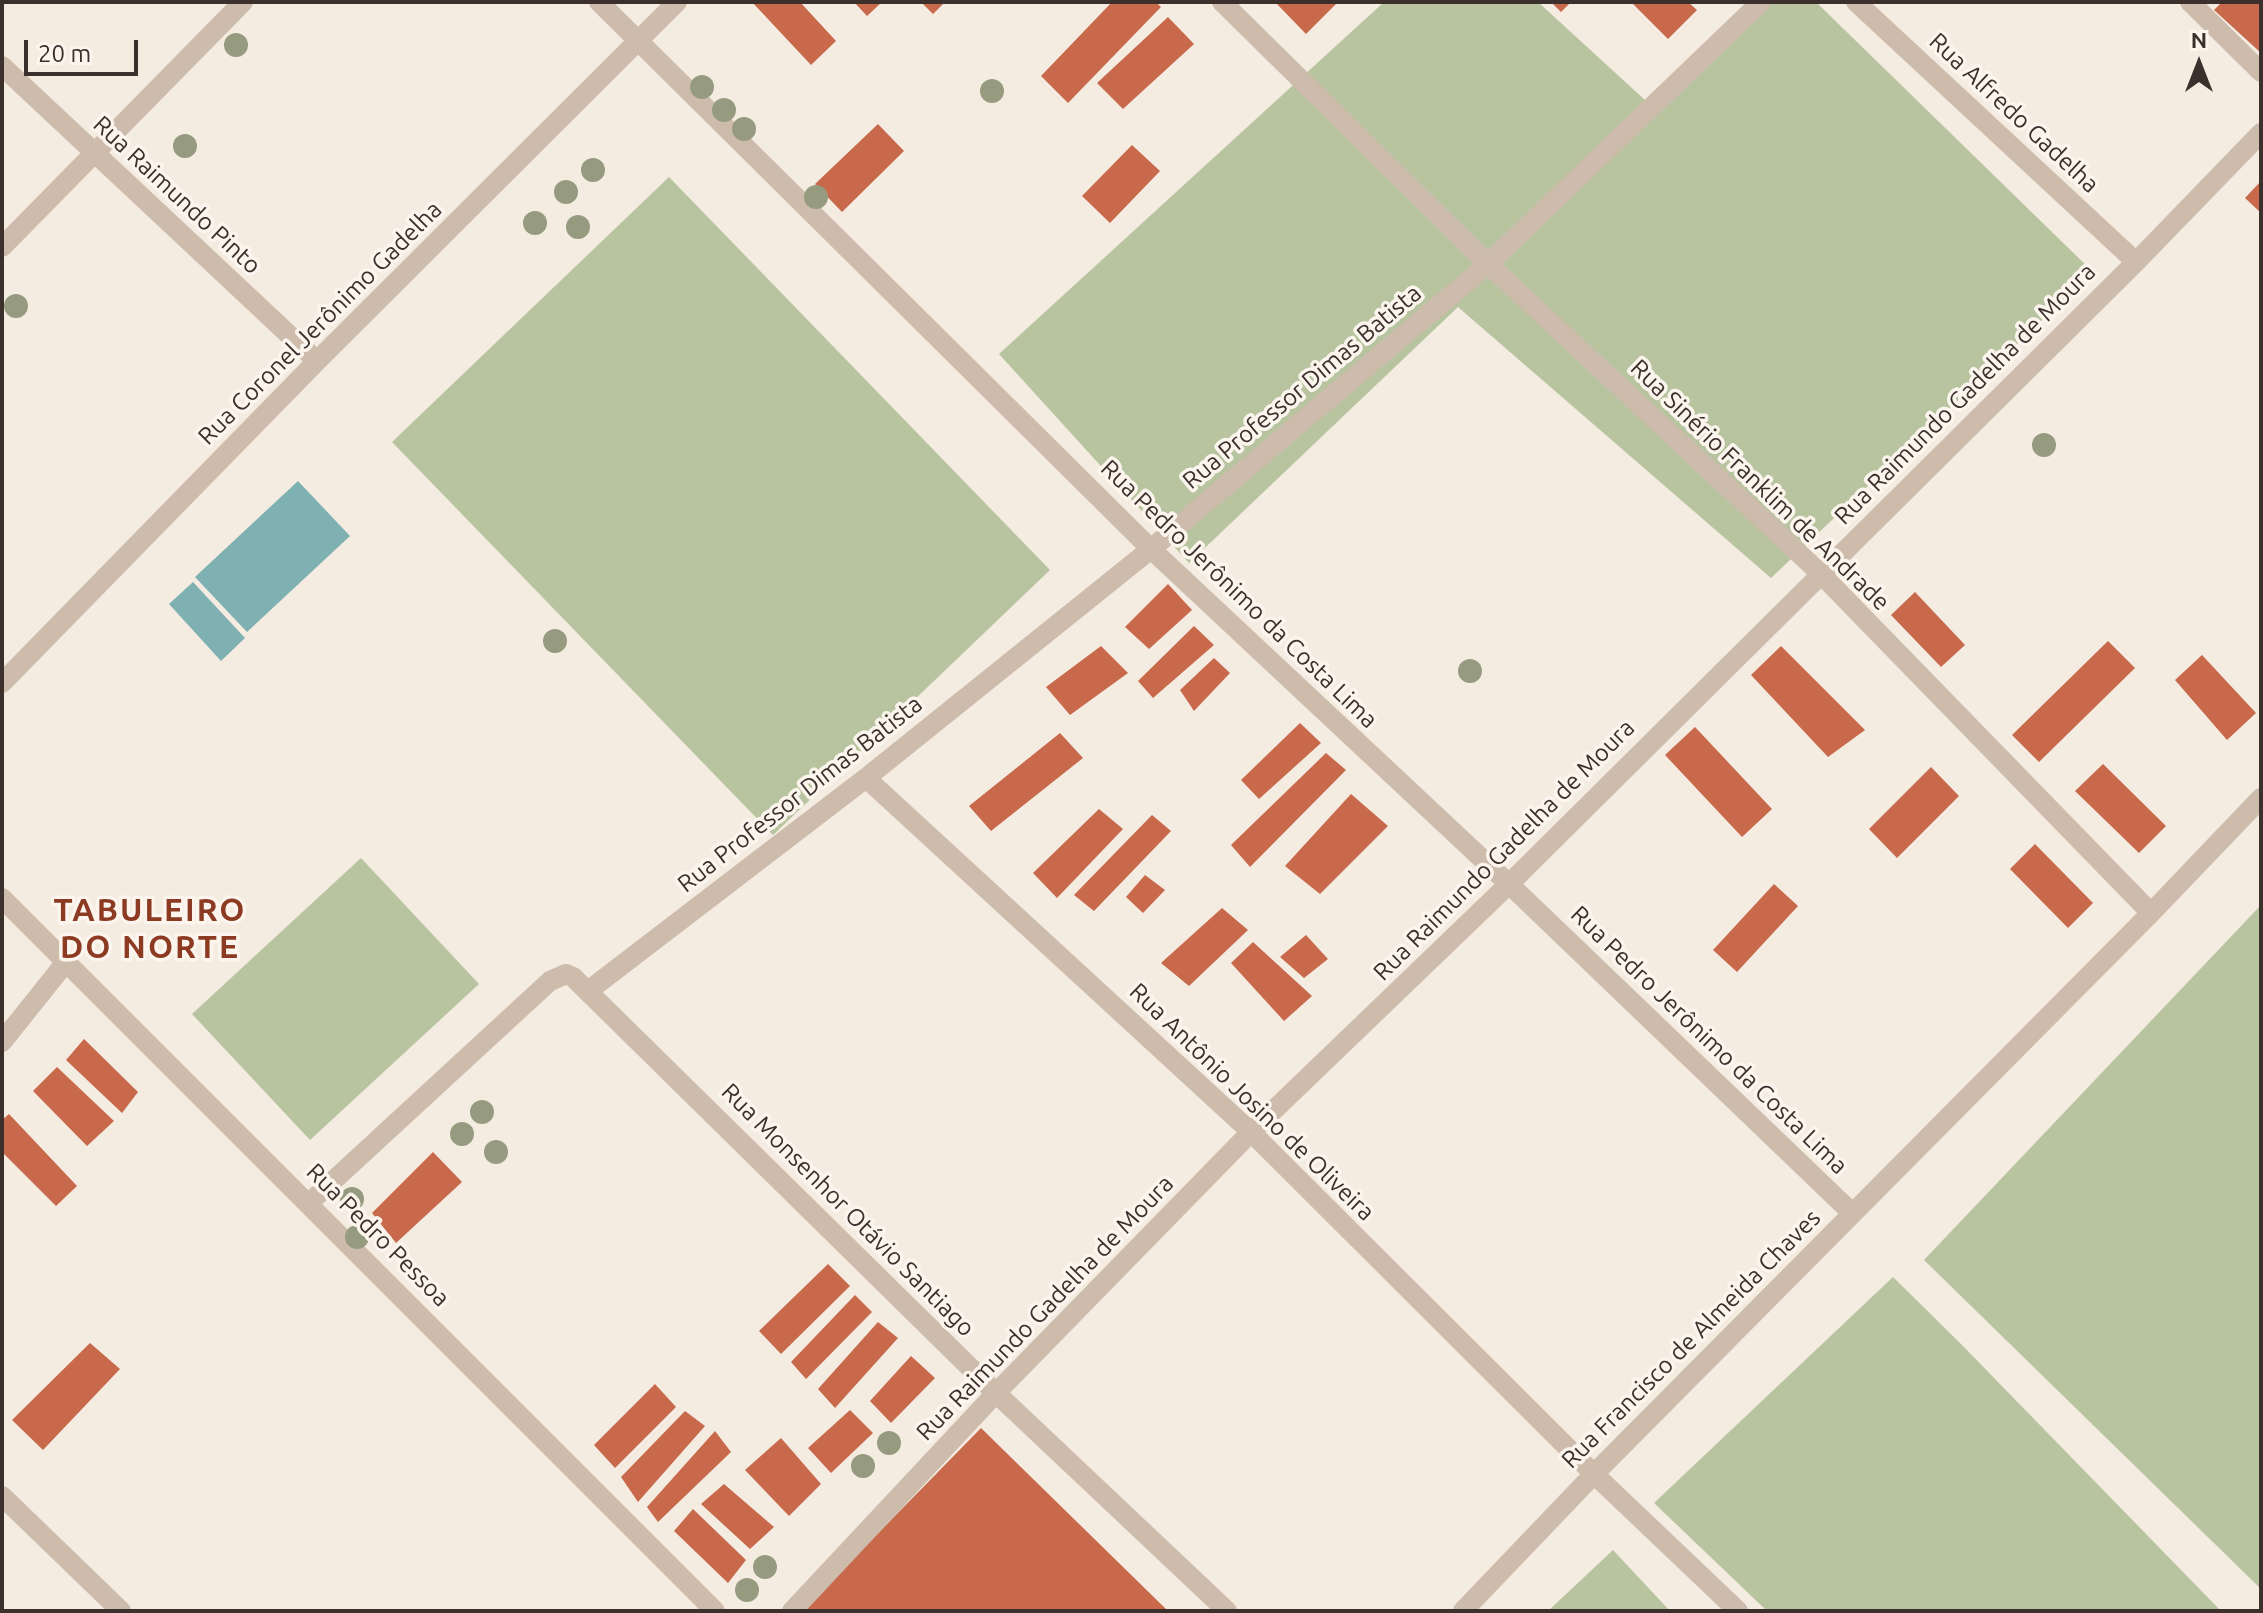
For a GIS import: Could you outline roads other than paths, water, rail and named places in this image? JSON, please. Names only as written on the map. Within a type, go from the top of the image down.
[{"type":"street","points":[[2,247],[243,2]]},
{"type":"street","name":"Rua Pedro Jerônimo da Costa Lima","points":[[599,2],[1151,549],[1509,884],[1852,1213]]},
{"type":"street","name":"Rua Coronel Jerônimo Gadelha","points":[[2,683],[317,361],[677,2]]},
{"type":"street","name":"Rua Sinério Franklim de Andrade","points":[[1222,2],[1488,264],[1820,573],[2151,913]]},
{"type":"street","name":"Rua Professor Dimas Batista","points":[[309,1203],[550,981],[566,974],[581,984],[866,778],[1151,549],[1488,264],[1761,2]]},
{"type":"street","name":"Rua Alfredo Gadelha","points":[[1856,2],[2136,262]]},
{"type":"street","points":[[2190,2],[2261,72]]},
{"type":"street","name":"Rua Raimundo Pinto","points":[[2,66],[317,361]]},
{"type":"street","name":"Rua Raimundo Gadelha de Moura","points":[[792,1611],[996,1393],[1251,1132],[1509,884],[2136,262],[2261,133]]},
{"type":"street","name":"Rua Antônio Josino de Oliveira","points":[[866,778],[1251,1132],[1594,1474],[1738,1611]]},
{"type":"street","name":"Rua Francisco de Almeida Chaves","points":[[1463,1611],[1594,1474],[2151,913],[2261,798]]},
{"type":"street","name":"Rua Pedro Pessoa","points":[[2,898],[715,1611]]},
{"type":"street","points":[[2,1042],[66,962]]},
{"type":"street","name":"Rua Monsenhor Otávio Santiago","points":[[581,984],[996,1393],[1227,1611]]},
{"type":"street","points":[[2,1496],[121,1611]]},
{"type":"water","points":[[298,481],[350,536],[247,632],[195,577]]},
{"type":"water","points":[[193,582],[245,638],[221,661],[169,604]]},
{"type":"district","name":"TABULEIRO DO NORTE","points":[[150,928]]}]
